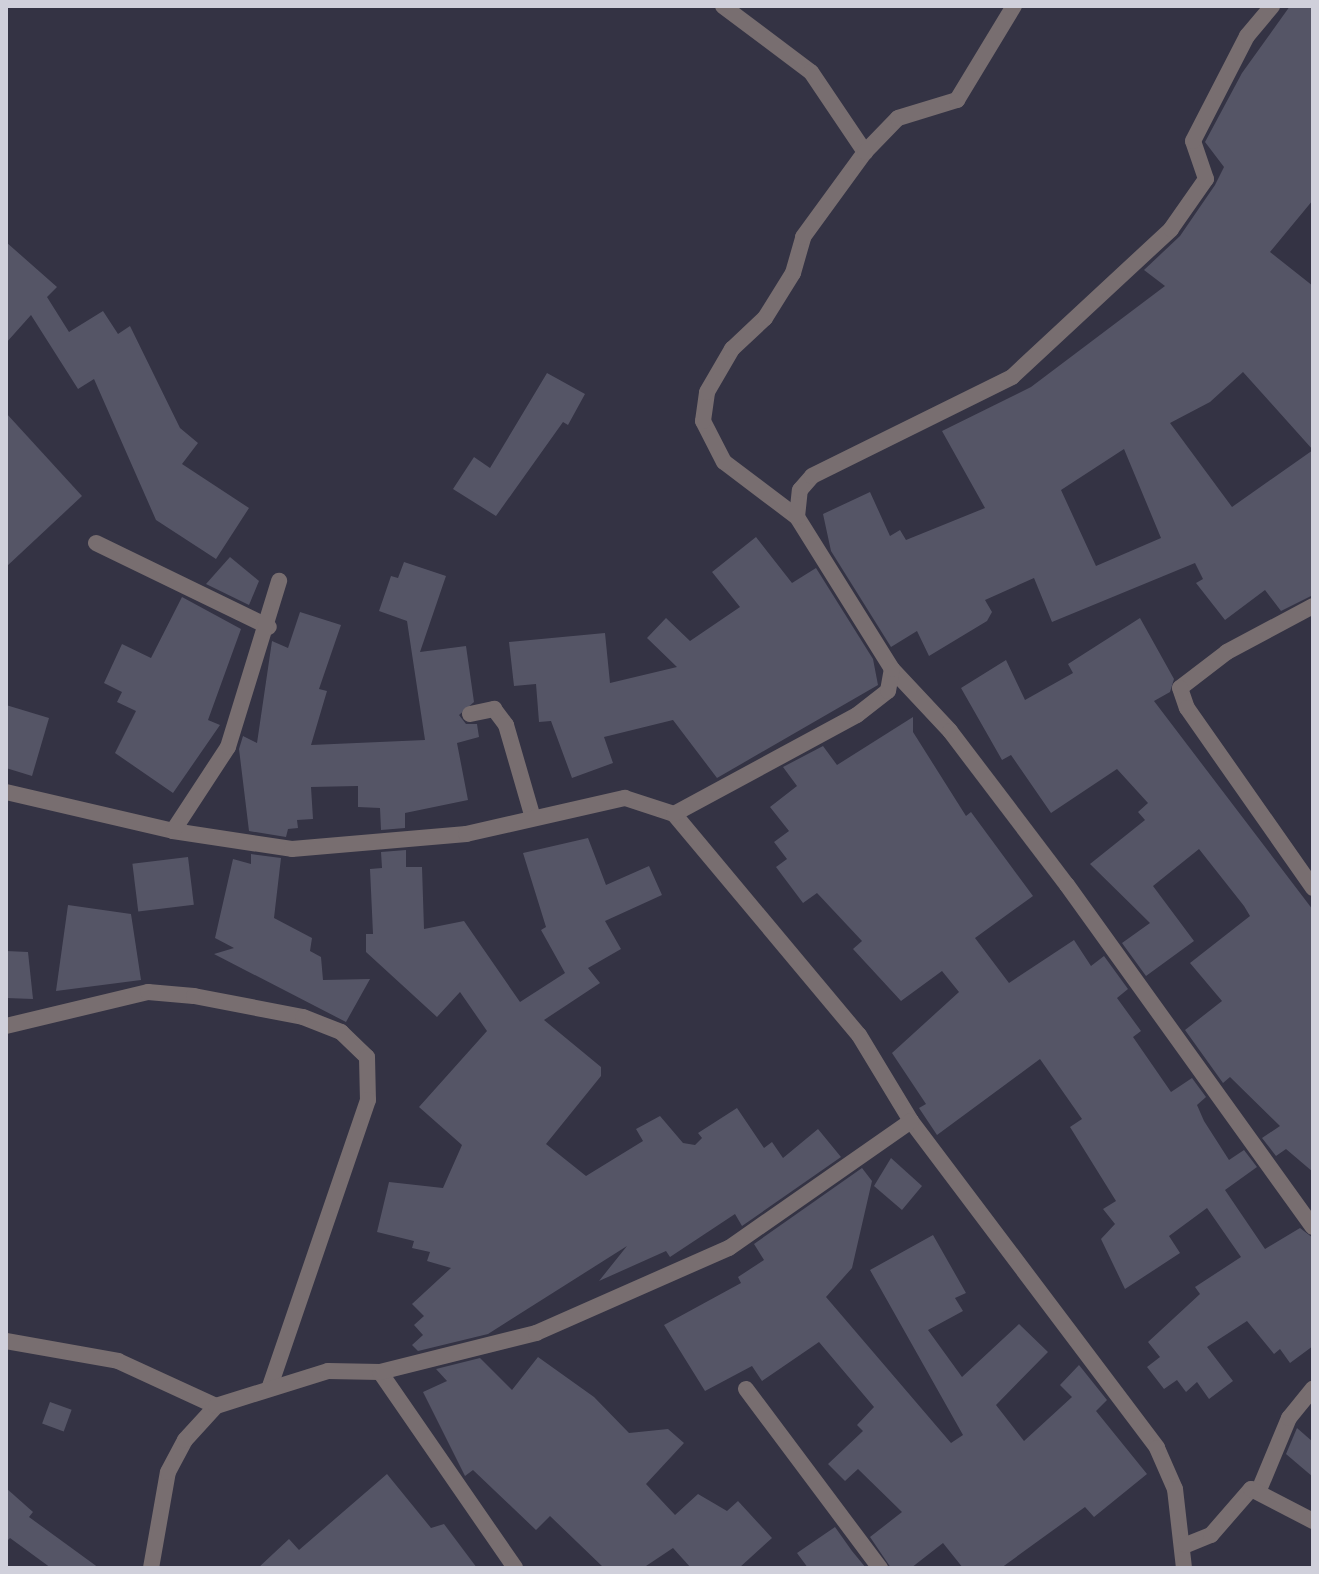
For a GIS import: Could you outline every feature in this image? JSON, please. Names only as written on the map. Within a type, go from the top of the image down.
[{"type":"street","points":[[723,6],[811,72],[865,152]]},
{"type":"street","points":[[1014,6],[957,100],[898,118],[865,152],[803,237],[793,273],[765,318],[732,349],[707,392],[703,421],[724,462],[797,517],[892,669],[950,731],[1049,861],[1313,1227]]},
{"type":"street","points":[[797,517],[795,500],[812,476],[1012,377],[1171,229],[1206,179],[1193,141],[1247,36],[1272,6]]},
{"type":"street","points":[[96,543],[269,627]]},
{"type":"street","points":[[173,831],[228,747],[269,627],[279,581]]},
{"type":"street","points":[[1313,606],[1227,652],[1180,688],[1187,708],[1313,888]]},
{"type":"street","points":[[674,814],[857,715],[888,691],[892,669]]},
{"type":"street","points":[[470,714],[494,709],[506,725],[533,818]]},
{"type":"street","points":[[6,792],[173,831],[336,850],[466,834],[625,798],[674,814],[859,1035],[911,1121],[1157,1448],[1175,1489],[1186,1545],[1184,1568]]},
{"type":"street","points":[[6,1026],[148,992],[194,996],[303,1017],[341,1032],[367,1057],[368,1100],[270,1387]]},
{"type":"street","points":[[151,1568],[168,1472],[185,1440],[216,1406],[328,1371],[380,1372],[518,1340],[673,1276],[770,1224],[911,1121]]},
{"type":"street","points":[[6,1341],[118,1361],[216,1406]]},
{"type":"street","points":[[380,1372],[515,1568]]},
{"type":"street","points":[[1259,1490],[1289,1418],[1313,1388]]},
{"type":"street","points":[[746,1389],[880,1568]]},
{"type":"street","points":[[1186,1545],[1211,1535],[1247,1491],[1259,1490],[1313,1521]]},
{"type":"building","points":[[1290,6],[1313,6],[1313,200],[1270,252],[1313,286],[1313,450],[1313,595],[1281,611],[1265,590],[1225,620],[1196,583],[1203,579],[1195,563],[1052,622],[1034,578],[985,600],[992,612],[987,621],[929,656],[917,631],[891,647],[831,551],[823,514],[870,492],[890,536],[900,530],[906,540],[985,508],[942,431],[1031,387],[1165,286],[1144,270],[1180,236],[1224,167],[1205,142],[1242,73]],"holes":[[[1243,372],[1313,450],[1232,507],[1170,423],[1210,402]],[[1124,449],[1161,538],[1096,566],[1061,490]]]},
{"type":"building","points":[[6,242],[57,287],[47,297],[69,332],[103,311],[118,334],[130,326],[180,428],[198,443],[182,464],[249,508],[216,559],[156,520],[94,379],[78,389],[31,315],[6,343]]},
{"type":"building","points":[[547,373],[585,394],[568,425],[563,422],[496,516],[453,489],[474,457],[490,468]]},
{"type":"building","points":[[6,413],[82,496],[6,567]]},
{"type":"building","points":[[756,537],[792,583],[816,568],[873,659],[878,685],[717,778],[673,720],[604,737],[613,763],[572,778],[551,721],[539,722],[536,684],[514,686],[509,642],[605,633],[610,683],[677,667],[647,638],[666,618],[690,641],[740,607],[712,572]]},
{"type":"building","points":[[230,557],[259,581],[249,605],[206,584]]},
{"type":"building","points":[[404,562],[446,576],[420,652],[466,646],[474,702],[459,715],[466,724],[477,724],[479,737],[457,743],[468,800],[405,813],[405,828],[381,830],[380,808],[358,807],[358,786],[311,787],[313,819],[297,820],[298,828],[288,829],[286,837],[249,831],[239,749],[243,736],[257,743],[272,641],[288,648],[300,612],[341,625],[319,689],[327,691],[311,745],[425,740],[407,621],[379,611],[391,576],[398,578]]},
{"type":"building","points":[[182,597],[241,629],[208,720],[220,725],[173,793],[115,753],[136,711],[117,702],[122,692],[104,683],[122,644],[151,658]]},
{"type":"building","points":[[1140,618],[1174,679],[1170,692],[1154,701],[1313,910],[1313,1172],[1286,1149],[1276,1156],[1262,1138],[1280,1126],[1230,1077],[1223,1083],[1185,1030],[1222,1001],[1190,963],[1250,916],[1244,906],[1199,849],[1153,886],[1194,941],[1146,976],[1122,943],[1150,923],[1090,864],[1145,820],[1138,812],[1148,803],[1117,769],[1051,813],[1011,755],[1002,760],[961,688],[1006,660],[1025,700],[1073,673],[1068,664]]},
{"type":"building","points":[[6,705],[49,718],[32,776],[6,768]]},
{"type":"building","points":[[913,717],[913,732],[966,816],[971,812],[1033,896],[975,938],[1009,983],[1074,940],[1091,966],[1104,956],[1128,989],[1117,998],[1141,1031],[1133,1037],[1171,1092],[1192,1078],[1206,1097],[1197,1105],[1204,1121],[1229,1160],[1244,1150],[1257,1167],[1225,1190],[1265,1249],[1300,1228],[1313,1238],[1313,1346],[1290,1363],[1280,1349],[1274,1354],[1247,1321],[1207,1347],[1233,1381],[1209,1399],[1197,1382],[1186,1392],[1177,1380],[1164,1389],[1147,1367],[1160,1357],[1148,1342],[1200,1294],[1195,1287],[1241,1257],[1207,1208],[1169,1236],[1180,1253],[1125,1289],[1101,1239],[1115,1224],[1103,1209],[1116,1201],[1070,1127],[1082,1119],[1040,1059],[937,1135],[919,1108],[926,1104],[892,1053],[959,992],[942,971],[901,1001],[853,949],[862,941],[817,893],[803,903],[776,867],[787,859],[774,842],[789,831],[770,807],[797,786],[783,767],[823,746],[837,765]]},
{"type":"building","points":[[588,838],[606,885],[649,866],[662,895],[605,921],[621,949],[588,968],[600,983],[544,1020],[601,1067],[601,1076],[546,1144],[586,1176],[643,1141],[636,1129],[660,1116],[683,1143],[695,1145],[702,1138],[698,1133],[737,1108],[764,1148],[772,1142],[783,1158],[818,1129],[841,1157],[742,1226],[735,1214],[670,1257],[666,1251],[599,1281],[627,1246],[488,1334],[418,1351],[412,1345],[423,1335],[414,1325],[424,1316],[412,1304],[451,1268],[427,1261],[430,1252],[412,1248],[414,1241],[377,1232],[389,1182],[443,1188],[462,1145],[419,1107],[487,1031],[460,992],[437,1017],[366,952],[366,934],[373,934],[370,869],[382,868],[381,852],[406,850],[406,867],[422,867],[424,929],[464,921],[520,1002],[565,973],[541,930],[546,927],[523,853]]},
{"type":"building","points":[[251,854],[281,858],[274,918],[312,938],[310,951],[321,957],[323,980],[370,979],[346,1022],[214,954],[234,948],[215,938],[233,859],[251,864]]},
{"type":"building","points":[[188,857],[194,905],[138,911],[132,864]]},
{"type":"building","points":[[68,905],[131,914],[141,980],[56,991]]},
{"type":"building","points":[[6,951],[28,952],[33,999],[6,998]]},
{"type":"building","points":[[891,1158],[922,1186],[902,1210],[874,1186]]},
{"type":"building","points":[[862,1168],[872,1181],[852,1268],[826,1297],[951,1443],[963,1435],[870,1270],[933,1235],[966,1293],[955,1298],[963,1311],[928,1330],[962,1377],[1019,1324],[1048,1352],[996,1405],[1024,1441],[1072,1397],[1060,1385],[1079,1365],[1107,1400],[1096,1411],[1147,1474],[1094,1517],[1085,1507],[1001,1568],[963,1568],[943,1543],[911,1568],[891,1568],[870,1537],[902,1512],[858,1469],[845,1481],[828,1464],[863,1431],[857,1425],[874,1407],[819,1342],[762,1381],[752,1366],[705,1391],[664,1325],[741,1283],[738,1277],[764,1260],[754,1244]]},
{"type":"building","points":[[538,1357],[594,1397],[629,1433],[668,1429],[684,1443],[646,1484],[675,1515],[698,1494],[727,1511],[738,1501],[772,1538],[739,1568],[691,1568],[673,1548],[643,1568],[604,1568],[550,1516],[536,1530],[473,1470],[465,1476],[423,1392],[447,1381],[436,1369],[480,1358],[512,1390]]},
{"type":"building","points":[[50,1402],[72,1410],[64,1431],[42,1424]]},
{"type":"building","points":[[1297,1428],[1313,1442],[1313,1477],[1286,1454]]},
{"type":"building","points":[[387,1474],[431,1528],[444,1524],[477,1568],[258,1568],[289,1539],[299,1550]]},
{"type":"building","points":[[6,1488],[33,1512],[29,1517],[99,1568],[51,1568],[10,1538],[6,1542]]},
{"type":"building","points":[[835,1527],[866,1568],[808,1568],[797,1553]]}]
